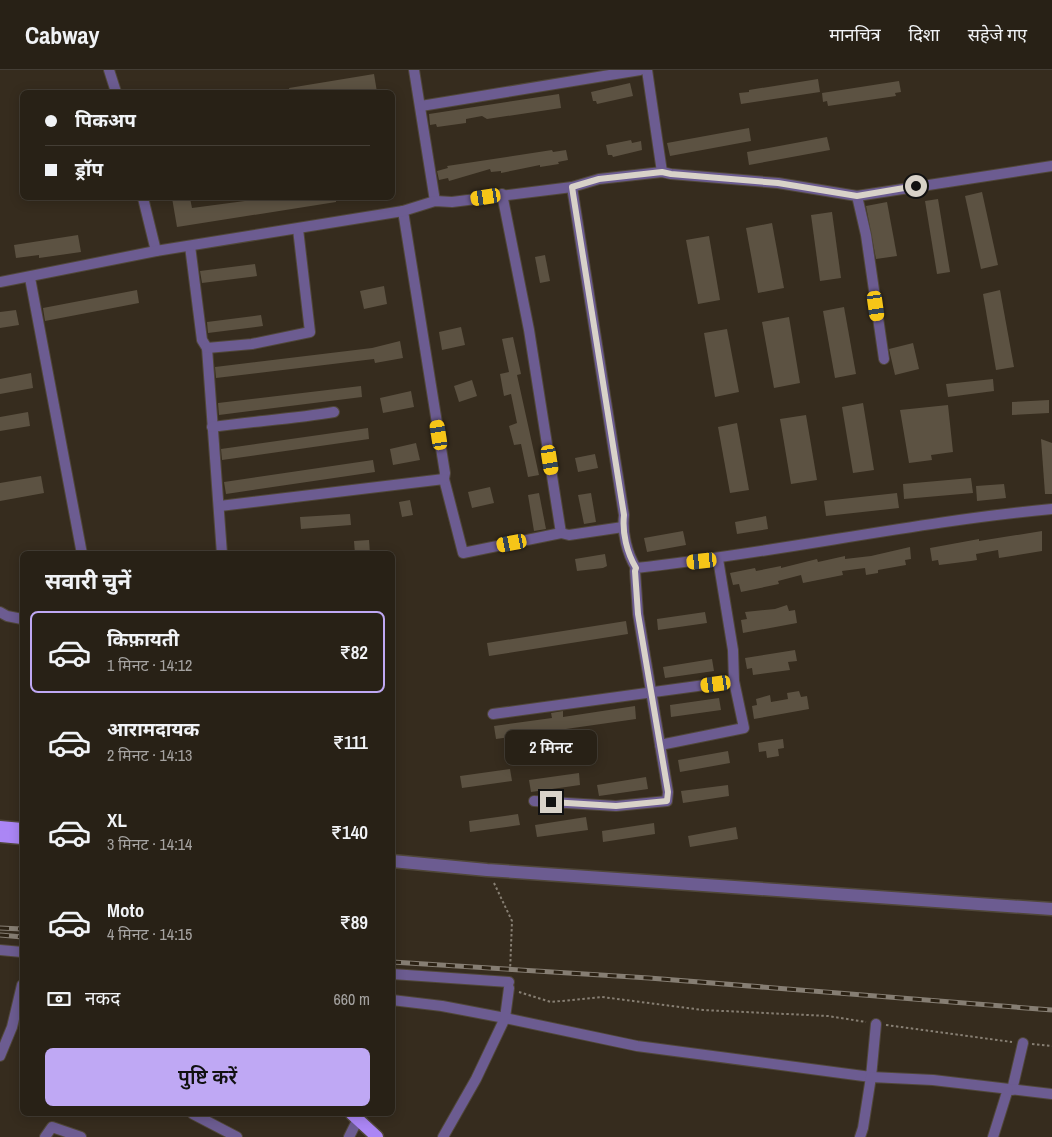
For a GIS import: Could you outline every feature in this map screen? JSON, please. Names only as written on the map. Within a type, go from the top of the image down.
[{"type":"main road","points":[[0,827],[20,829]]},
{"type":"main road","points":[[0,836],[20,838]]},
{"type":"main road","points":[[355,1117],[377,1137]]},
{"type":"street","points":[[109,70],[115,90]]},
{"type":"street","points":[[414,70],[435,201]]},
{"type":"street","points":[[421,106],[640,70]]},
{"type":"street","points":[[647,70],[662,172]]},
{"type":"street","points":[[0,282],[30,278],[156,251],[298,229],[403,210],[435,201],[452,202],[502,194],[572,187],[599,179],[662,172],[778,183],[857,196],[1052,166]]},
{"type":"street","points":[[534,801],[616,806],[667,801],[668,792],[638,614],[636,568],[631,559],[623,527],[624,515],[572,187]]},
{"type":"street","points":[[502,194],[529,330],[562,533]]},
{"type":"street","points":[[857,196],[866,235],[884,359]]},
{"type":"street","points":[[143,200],[156,251]]},
{"type":"street","points":[[403,210],[444,479],[463,553],[562,533],[569,535],[623,527]]},
{"type":"street","points":[[207,348],[252,344],[310,332],[298,229]]},
{"type":"street","points":[[190,246],[202,340],[207,348],[222,551]]},
{"type":"street","points":[[30,278],[81,551]]},
{"type":"street","points":[[212,427],[266,420],[282,421],[288,417],[299,418],[334,412]]},
{"type":"street","points":[[220,506],[444,479]]},
{"type":"street","points":[[636,568],[718,559],[878,532],[1052,509]]},
{"type":"street","points":[[660,745],[744,728],[734,681],[734,650],[718,559]]},
{"type":"street","points":[[0,612],[7,616],[20,619]]},
{"type":"street","points":[[493,714],[734,681]]},
{"type":"street","points":[[395,861],[487,870],[1052,909]]},
{"type":"street","points":[[0,950],[20,952]]},
{"type":"street","points":[[395,974],[509,985],[504,1018],[476,1079],[443,1137]]},
{"type":"street","points":[[0,1056],[12,1027],[20,993]]},
{"type":"street","points":[[395,1000],[504,1018],[637,1046],[871,1077],[933,1080],[1052,1094]]},
{"type":"street","points":[[860,1137],[871,1077],[876,1024]]},
{"type":"street","points":[[12,1027],[20,1031]]},
{"type":"street","points":[[993,1137],[1010,1089],[1023,1043]]},
{"type":"street","points":[[196,1116],[237,1137]]},
{"type":"street","points":[[349,1137],[355,1117]]},
{"type":"street","points":[[45,1137],[52,1126],[81,1137]]},
{"type":"path","points":[[487,870],[512,920],[509,985],[550,1002],[602,997],[703,1010],[828,1016],[876,1024],[1052,1046]]},
{"type":"building","points":[[374,74],[377,90],[290,90],[289,88]]},
{"type":"building","points":[[818,79],[820,92],[741,104],[739,93]]},
{"type":"building","points":[[899,81],[901,92],[895,93],[896,96],[828,106],[827,101],[823,102],[822,93]]},
{"type":"building","points":[[630,83],[633,96],[597,104],[596,101],[593,101],[591,92]]},
{"type":"building","points":[[559,94],[561,108],[487,119],[482,116],[466,119],[466,123],[437,127],[436,124],[430,125],[429,114]]},
{"type":"building","points":[[749,128],[751,141],[670,156],[667,143]]},
{"type":"building","points":[[827,137],[830,150],[749,165],[747,152]]},
{"type":"building","points":[[631,140],[632,143],[641,141],[642,150],[613,157],[608,155],[606,145]]},
{"type":"building","points":[[552,150],[553,152],[566,150],[568,160],[558,162],[559,164],[540,167],[540,165],[501,173],[501,171],[491,172],[490,169],[449,181],[448,178],[439,180],[437,171],[448,168],[447,166]]},
{"type":"building","points":[[982,192],[998,265],[981,269],[965,196]]},
{"type":"building","points":[[938,199],[950,272],[937,274],[925,201]]},
{"type":"building","points":[[172,200],[190,200],[192,208],[253,200],[336,200],[336,202],[177,227]]},
{"type":"building","points":[[887,202],[897,256],[876,259],[866,206]]},
{"type":"building","points":[[832,212],[841,278],[820,281],[811,215]]},
{"type":"building","points":[[772,223],[784,288],[758,293],[746,228]]},
{"type":"building","points":[[78,235],[81,252],[39,258],[39,255],[16,258],[14,245]]},
{"type":"building","points":[[709,236],[720,300],[698,304],[686,240]]},
{"type":"building","points":[[545,255],[550,281],[540,283],[535,257]]},
{"type":"building","points":[[255,264],[257,276],[202,283],[200,271]]},
{"type":"building","points":[[384,286],[387,304],[364,309],[360,291]]},
{"type":"building","points":[[137,290],[139,303],[45,321],[43,308]]},
{"type":"building","points":[[1000,290],[1014,367],[996,370],[983,294]]},
{"type":"building","points":[[844,307],[856,374],[835,378],[823,311]]},
{"type":"building","points":[[16,310],[19,325],[0,328],[0,312]]},
{"type":"building","points":[[261,315],[263,326],[208,333],[207,322]]},
{"type":"building","points":[[789,317],[800,383],[774,388],[762,322]]},
{"type":"building","points":[[461,327],[465,345],[442,350],[439,332]]},
{"type":"building","points":[[727,329],[739,392],[715,397],[704,333]]},
{"type":"building","points":[[513,337],[521,374],[517,375],[539,475],[528,477],[521,444],[514,445],[509,426],[517,423],[511,394],[504,396],[500,374],[509,372],[502,339]]},
{"type":"building","points":[[400,341],[403,358],[375,363],[374,359],[216,378],[215,367],[372,348]]},
{"type":"building","points":[[913,343],[919,369],[895,375],[889,349]]},
{"type":"building","points":[[31,373],[33,388],[0,394],[0,379]]},
{"type":"building","points":[[993,379],[994,391],[948,397],[946,384]]},
{"type":"building","points":[[472,380],[477,396],[459,402],[454,386]]},
{"type":"building","points":[[361,386],[362,397],[219,415],[218,403]]},
{"type":"building","points":[[411,391],[414,407],[383,413],[380,398]]},
{"type":"building","points":[[1049,400],[1049,413],[1012,415],[1012,402]]},
{"type":"building","points":[[863,403],[874,470],[853,473],[842,407]]},
{"type":"building","points":[[948,405],[953,452],[931,455],[932,460],[909,463],[900,410]]},
{"type":"building","points":[[28,412],[30,426],[0,431],[0,417]]},
{"type":"building","points":[[806,415],[817,480],[791,484],[780,419]]},
{"type":"building","points":[[737,423],[749,490],[730,493],[718,427]]},
{"type":"building","points":[[368,428],[369,439],[222,460],[221,449]]},
{"type":"building","points":[[1041,439],[1052,443],[1052,494],[1045,494]]},
{"type":"building","points":[[416,443],[420,460],[393,465],[390,449]]},
{"type":"building","points":[[595,454],[598,468],[578,472],[575,458]]},
{"type":"building","points":[[373,460],[375,472],[226,494],[224,482]]},
{"type":"building","points":[[41,476],[44,493],[0,501],[0,483]]},
{"type":"building","points":[[971,478],[973,493],[904,499],[903,484]]},
{"type":"building","points":[[1004,484],[1006,498],[977,501],[976,486]]},
{"type":"building","points":[[490,487],[494,503],[472,508],[468,492]]},
{"type":"building","points":[[539,493],[546,529],[534,531],[528,495]]},
{"type":"building","points":[[591,493],[596,522],[584,524],[578,495]]},
{"type":"building","points":[[897,493],[899,508],[826,516],[824,501]]},
{"type":"building","points":[[410,500],[413,515],[402,517],[399,502]]},
{"type":"building","points":[[350,514],[351,525],[301,529],[300,517]]},
{"type":"building","points":[[766,516],[768,529],[737,534],[735,522]]},
{"type":"building","points":[[683,531],[686,545],[647,552],[644,538]]},
{"type":"building","points":[[1042,531],[1042,551],[999,558],[998,550],[976,554],[977,560],[939,565],[938,560],[932,561],[930,548],[979,539],[979,541]]},
{"type":"building","points":[[369,540],[370,551],[355,551],[354,541]]},
{"type":"building","points":[[910,547],[911,559],[905,560],[906,565],[878,570],[878,573],[866,575],[865,568],[842,571],[843,575],[803,583],[801,575],[778,581],[779,584],[741,592],[739,584],[733,585],[730,573],[755,568],[756,571],[781,566],[781,568],[817,559],[818,562],[845,556],[845,559],[871,556]]},
{"type":"building","points":[[605,554],[607,566],[577,571],[575,559]]},
{"type":"building","points":[[787,605],[789,611],[795,610],[797,623],[743,633],[741,620],[747,619],[745,612],[775,609]]},
{"type":"building","points":[[705,612],[707,623],[658,630],[657,619]]},
{"type":"building","points":[[626,621],[628,634],[489,656],[487,643]]},
{"type":"building","points":[[795,650],[797,661],[788,662],[790,670],[753,675],[752,668],[747,669],[745,658]]},
{"type":"building","points":[[712,659],[714,671],[665,678],[663,667]]},
{"type":"building","points":[[799,691],[801,697],[807,696],[809,709],[754,719],[752,706],[757,705],[756,699],[770,695],[771,702],[788,699],[787,693]]},
{"type":"building","points":[[719,698],[721,710],[671,717],[670,705]]},
{"type":"building","points":[[635,706],[636,719],[496,739],[494,726],[552,718],[551,713],[563,711],[563,717]]},
{"type":"building","points":[[783,739],[784,748],[778,749],[779,756],[767,758],[766,751],[759,752],[758,743]]},
{"type":"building","points":[[728,751],[730,763],[680,772],[678,760]]},
{"type":"building","points":[[510,769],[512,781],[462,788],[460,776]]},
{"type":"building","points":[[579,773],[580,785],[531,792],[529,780]]},
{"type":"building","points":[[646,777],[648,789],[599,796],[597,785]]},
{"type":"building","points":[[728,785],[729,796],[683,803],[681,791]]},
{"type":"building","points":[[518,814],[520,825],[470,832],[469,821]]},
{"type":"building","points":[[586,817],[588,830],[537,837],[535,825]]},
{"type":"building","points":[[654,823],[655,834],[603,842],[602,831]]},
{"type":"building","points":[[736,827],[738,839],[690,847],[688,836]]},
{"type":"railway","points":[[0,928],[20,929]]},
{"type":"railway","points":[[0,935],[20,937]]},
{"type":"railway","points":[[395,962],[649,978],[1052,1010]]},
{"type":"route","points":[[551,802],[616,806],[667,801],[668,792],[638,614],[636,568],[631,559],[623,527],[624,515],[572,187],[599,179],[662,172],[778,183],[857,196],[916,186]]}]
